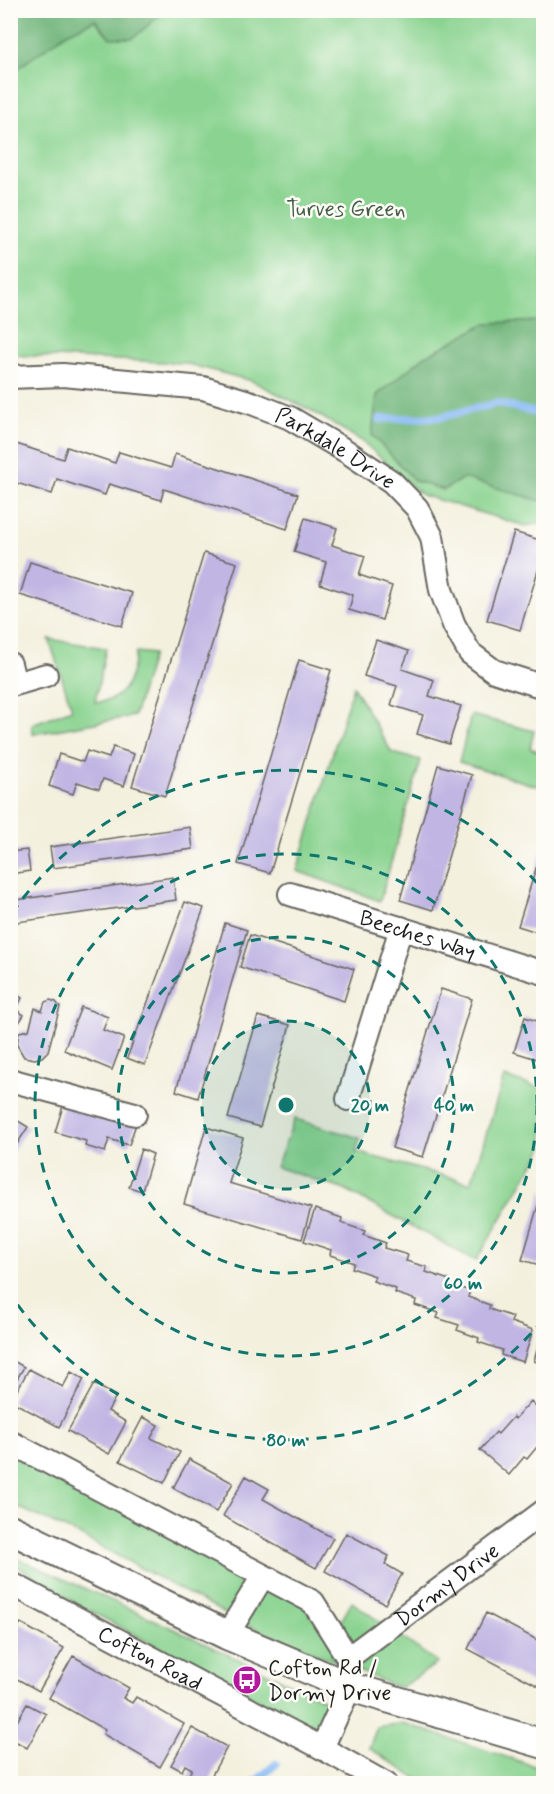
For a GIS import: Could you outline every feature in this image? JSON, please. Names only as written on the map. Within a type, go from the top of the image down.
[{"type":"street","name":"Parkdale Drive","points":[[10,377],[63,375],[203,388],[290,418],[346,451],[392,482],[417,508],[432,537],[444,598],[454,625],[470,653],[494,671],[543,687]]},
{"type":"street","points":[[10,664],[15,684],[46,675]]},
{"type":"street","name":"Beeches Way","points":[[290,894],[543,973]]},
{"type":"street","points":[[348,1099],[401,928]]},
{"type":"street","points":[[10,1080],[135,1114]]},
{"type":"street","points":[[10,1442],[314,1602],[348,1658],[350,1687],[322,1748]]},
{"type":"street","name":"Dormy Drive","points":[[348,1658],[543,1511]]},
{"type":"street","points":[[10,1529],[227,1635],[350,1687],[543,1744]]},
{"type":"street","points":[[227,1635],[263,1575]]},
{"type":"street","name":"Cofton Road","points":[[10,1583],[386,1784]]},
{"type":"green space","points":[[11,10],[165,11],[133,38],[110,38],[95,20],[67,33],[11,73]]},
{"type":"green space","name":"Turves Green","points":[[11,11],[543,11],[543,523],[525,526],[422,495],[362,441],[310,410],[252,381],[184,363],[11,355]]},
{"type":"green space","points":[[543,321],[543,500],[463,478],[444,490],[415,481],[372,435],[377,395],[424,357],[486,323]]},
{"type":"green space","points":[[49,639],[106,648],[95,702],[114,698],[121,693],[129,679],[136,652],[153,654],[134,716],[33,734],[32,724],[72,709]]},
{"type":"green space","points":[[353,686],[392,753],[421,760],[380,901],[297,871]]},
{"type":"green space","points":[[471,715],[534,731],[530,748],[543,753],[543,788],[459,762]]},
{"type":"green space","points":[[504,1077],[543,1089],[543,1148],[476,1261],[345,1190],[276,1167],[295,1119],[360,1138],[356,1152],[471,1183]]},
{"type":"green space","points":[[11,1452],[340,1623],[352,1602],[438,1663],[400,1688],[246,1625],[81,1536],[11,1504]]},
{"type":"green space","points":[[10,1555],[325,1700],[329,1715],[322,1726],[314,1730],[77,1604],[11,1562]]},
{"type":"green space","points":[[403,1723],[543,1769],[543,1783],[423,1783],[369,1748],[377,1727]]},
{"type":"building","points":[[10,442],[63,459],[67,447],[115,463],[119,452],[171,468],[175,454],[298,494],[287,529],[164,489],[161,500],[109,484],[105,495],[57,479],[52,494],[10,481]]},
{"type":"building","points":[[305,518],[337,528],[332,545],[365,556],[359,575],[392,586],[382,620],[349,610],[353,595],[320,584],[326,562],[294,552]]},
{"type":"building","points":[[514,532],[543,541],[543,554],[520,630],[487,620]]},
{"type":"building","points":[[204,553],[237,563],[165,796],[132,786]]},
{"type":"building","points":[[30,562],[132,593],[122,626],[20,595]]},
{"type":"building","points":[[376,640],[409,651],[402,669],[434,680],[429,696],[461,706],[449,744],[417,734],[423,715],[391,705],[397,686],[364,676]]},
{"type":"building","points":[[299,660],[331,670],[270,873],[238,864]]},
{"type":"building","points":[[113,747],[134,754],[124,786],[103,779],[99,789],[77,782],[73,794],[49,786],[59,754],[83,762],[87,751],[109,758]]},
{"type":"building","points":[[438,765],[472,775],[433,910],[400,900]]},
{"type":"building","points":[[190,827],[193,849],[53,868],[50,847]]},
{"type":"building","points":[[543,846],[543,934],[518,926]]},
{"type":"building","points":[[27,850],[30,871],[10,874],[10,852]]},
{"type":"building","points":[[173,877],[176,900],[10,923],[10,901]]},
{"type":"building","points":[[185,902],[204,908],[145,1065],[127,1058]]},
{"type":"building","points":[[225,923],[247,930],[198,1098],[176,1091]]},
{"type":"building","points":[[250,935],[354,969],[344,1001],[240,967]]},
{"type":"building","points":[[441,989],[472,999],[423,1157],[392,1148]]},
{"type":"building","points":[[10,991],[22,998],[16,1010],[24,1015],[10,1036]]},
{"type":"building","points":[[50,1000],[56,1002],[60,1007],[48,1051],[42,1057],[35,1059],[24,1057],[17,1045],[19,1032],[29,1030],[35,1008],[42,1011],[45,1002]]},
{"type":"building","points":[[81,1007],[108,1017],[103,1030],[124,1038],[112,1070],[64,1050]]},
{"type":"building","points":[[258,1016],[290,1025],[260,1127],[228,1118]]},
{"type":"building","points":[[525,1017],[543,1023],[543,1061],[514,1052]]},
{"type":"building","points":[[64,1103],[136,1124],[129,1145],[109,1139],[105,1152],[85,1146],[86,1141],[55,1132]]},
{"type":"building","points":[[10,1116],[28,1127],[10,1155]]},
{"type":"building","points":[[206,1127],[243,1138],[229,1183],[311,1208],[302,1239],[184,1204]]},
{"type":"building","points":[[141,1149],[153,1154],[142,1191],[129,1187]]},
{"type":"building","points":[[543,1188],[543,1266],[522,1260]]},
{"type":"building","points":[[315,1209],[342,1218],[341,1223],[365,1231],[363,1235],[386,1243],[384,1248],[408,1255],[406,1261],[427,1267],[426,1272],[449,1280],[448,1284],[470,1291],[468,1297],[490,1305],[489,1309],[513,1317],[511,1322],[533,1330],[523,1362],[501,1355],[502,1350],[478,1342],[479,1338],[457,1330],[459,1325],[437,1318],[439,1313],[415,1305],[416,1300],[395,1293],[396,1289],[373,1281],[375,1276],[352,1268],[354,1263],[330,1255],[331,1250],[304,1241]]},
{"type":"building","points":[[543,1328],[543,1364],[534,1361]]},
{"type":"building","points":[[10,1359],[24,1367],[10,1391]]},
{"type":"building","points":[[29,1369],[63,1387],[71,1372],[84,1379],[59,1427],[11,1401]]},
{"type":"building","points":[[94,1384],[116,1396],[108,1411],[126,1422],[109,1454],[68,1431]]},
{"type":"building","points":[[531,1401],[543,1413],[543,1444],[541,1442],[527,1459],[524,1457],[509,1475],[480,1450],[496,1432],[498,1434],[513,1417],[515,1419]]},
{"type":"building","points":[[143,1417],[158,1425],[151,1438],[180,1452],[164,1483],[120,1461]]},
{"type":"building","points":[[189,1459],[233,1483],[216,1512],[173,1488]]},
{"type":"building","points":[[246,1476],[269,1489],[263,1499],[333,1538],[316,1568],[223,1516]]},
{"type":"building","points":[[346,1533],[389,1556],[385,1564],[402,1574],[385,1604],[325,1571]]},
{"type":"building","points":[[486,1613],[543,1643],[543,1681],[540,1687],[468,1649]]},
{"type":"building","points":[[20,1623],[64,1648],[39,1691],[10,1675],[10,1640]]},
{"type":"building","points":[[73,1656],[129,1688],[123,1698],[132,1703],[136,1697],[184,1724],[160,1767],[103,1734],[105,1730],[49,1698]]},
{"type":"building","points":[[27,1704],[46,1714],[27,1748],[10,1738],[10,1734]]},
{"type":"building","points":[[192,1728],[227,1747],[207,1784],[187,1784],[186,1781],[192,1769],[185,1765],[182,1771],[171,1765]]},
{"type":"waterway","points":[[380,419],[441,417],[498,403],[544,415]]},
{"type":"waterway","points":[[253,1784],[276,1764]]},
{"type":"place","name":"Cofton Rd / Dormy Drive","points":[[247,1680]]}]
